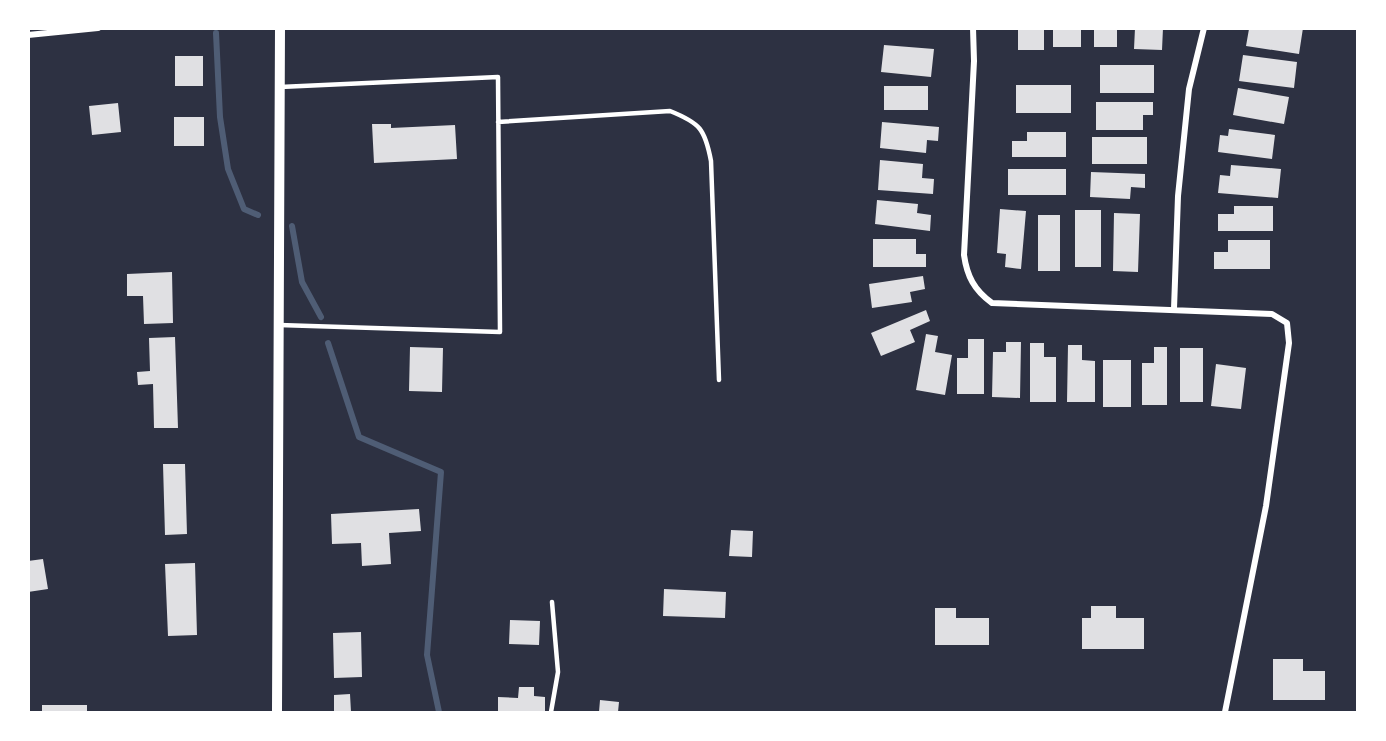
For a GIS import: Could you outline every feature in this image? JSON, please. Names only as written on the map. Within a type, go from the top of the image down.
[{"type":"street","points":[[28,35],[98,28]]},
{"type":"street","points":[[277,712],[280,28]]},
{"type":"street","points":[[973,28],[974,61],[964,255],[971,283],[992,303],[1272,314],[1287,323],[1289,343],[1266,506],[1225,712]]},
{"type":"street","points":[[1174,309],[1178,196],[1188,89],[1204,28]]},
{"type":"lane","points":[[279,325],[500,332],[498,77],[280,87]]},
{"type":"lane","points":[[498,122],[669,111],[693,120],[706,135],[711,161],[719,380]]},
{"type":"lane","points":[[551,712],[558,672],[552,602]]},
{"type":"building","points":[[1018,28],[1044,28],[1044,50],[1018,50]]},
{"type":"building","points":[[1053,28],[1081,28],[1081,47],[1053,47]]},
{"type":"building","points":[[1094,28],[1117,28],[1117,47],[1094,47]]},
{"type":"building","points":[[1135,28],[1163,28],[1162,50],[1134,49]]},
{"type":"building","points":[[1303,28],[1299,54],[1246,46],[1249,29]]},
{"type":"building","points":[[884,45],[934,49],[931,77],[881,72]]},
{"type":"building","points":[[1243,55],[1297,62],[1294,88],[1239,81]]},
{"type":"building","points":[[175,56],[203,56],[203,86],[175,86]]},
{"type":"building","points":[[1100,65],[1154,65],[1154,93],[1100,93]]},
{"type":"building","points":[[1016,85],[1071,85],[1071,113],[1016,113]]},
{"type":"building","points":[[884,86],[928,86],[928,110],[884,110]]},
{"type":"building","points":[[1238,88],[1289,97],[1284,124],[1233,115]]},
{"type":"building","points":[[1096,102],[1153,102],[1153,115],[1143,115],[1143,130],[1096,130]]},
{"type":"building","points":[[118,103],[121,132],[92,135],[89,106]]},
{"type":"building","points":[[174,117],[204,117],[204,146],[174,146]]},
{"type":"building","points":[[882,122],[939,127],[938,141],[927,140],[926,153],[880,148]]},
{"type":"building","points":[[372,124],[391,124],[391,128],[455,125],[457,159],[374,163]]},
{"type":"building","points":[[1229,129],[1275,135],[1272,159],[1218,152],[1220,135],[1228,136]]},
{"type":"building","points":[[1027,132],[1066,132],[1066,157],[1012,157],[1012,141],[1027,141]]},
{"type":"building","points":[[1092,137],[1147,137],[1147,164],[1092,164]]},
{"type":"building","points":[[880,160],[923,164],[922,178],[934,179],[933,194],[878,190]]},
{"type":"building","points":[[1231,165],[1281,169],[1278,198],[1218,193],[1220,175],[1230,176]]},
{"type":"building","points":[[1008,169],[1066,169],[1066,195],[1008,195]]},
{"type":"building","points":[[1091,172],[1145,174],[1145,188],[1131,187],[1130,199],[1090,197]]},
{"type":"building","points":[[877,200],[918,204],[917,213],[931,215],[930,231],[875,224]]},
{"type":"building","points":[[1234,206],[1273,206],[1273,231],[1218,231],[1218,214],[1234,214]]},
{"type":"building","points":[[1000,209],[1026,211],[1021,269],[1005,267],[1006,254],[997,253]]},
{"type":"building","points":[[1075,210],[1101,210],[1101,267],[1075,267]]},
{"type":"building","points":[[1114,213],[1140,214],[1138,272],[1113,271]]},
{"type":"building","points":[[1038,215],[1060,215],[1060,271],[1038,271]]},
{"type":"building","points":[[873,239],[916,239],[916,254],[926,254],[926,267],[873,267]]},
{"type":"building","points":[[1228,240],[1270,240],[1270,269],[1214,269],[1214,252],[1228,252]]},
{"type":"building","points":[[172,272],[173,323],[144,324],[143,296],[127,296],[127,274]]},
{"type":"building","points":[[923,276],[925,289],[910,292],[912,302],[872,308],[869,284]]},
{"type":"building","points":[[926,310],[930,321],[910,330],[915,342],[881,356],[871,333]]},
{"type":"building","points":[[926,334],[938,336],[935,352],[952,355],[945,395],[916,390]]},
{"type":"building","points":[[175,337],[178,428],[154,428],[153,384],[138,385],[137,372],[150,371],[149,338]]},
{"type":"building","points":[[968,339],[984,339],[984,394],[957,394],[957,358],[968,358]]},
{"type":"building","points":[[1006,342],[1021,342],[1020,398],[992,397],[993,352],[1006,352]]},
{"type":"building","points":[[1030,343],[1044,343],[1044,357],[1056,357],[1056,402],[1030,402]]},
{"type":"building","points":[[1068,345],[1082,345],[1082,360],[1095,361],[1095,402],[1067,402]]},
{"type":"building","points":[[410,347],[443,348],[442,392],[409,391]]},
{"type":"building","points":[[1154,347],[1167,347],[1167,405],[1142,405],[1142,363],[1154,363]]},
{"type":"building","points":[[1180,348],[1203,348],[1203,402],[1180,402]]},
{"type":"building","points":[[1103,360],[1131,360],[1131,407],[1103,407]]},
{"type":"building","points":[[1216,364],[1246,368],[1241,409],[1211,406]]},
{"type":"building","points":[[163,464],[185,464],[187,534],[165,535]]},
{"type":"building","points":[[419,509],[421,531],[389,533],[391,564],[362,566],[361,543],[332,544],[331,514]]},
{"type":"building","points":[[731,530],[753,531],[752,557],[729,556]]},
{"type":"building","points":[[43,559],[48,589],[28,592],[28,561]]},
{"type":"building","points":[[195,563],[197,635],[168,636],[165,564]]},
{"type":"building","points":[[664,589],[726,592],[725,618],[663,616]]},
{"type":"building","points":[[1091,606],[1116,606],[1116,618],[1144,618],[1144,649],[1082,649],[1082,618],[1091,618]]},
{"type":"building","points":[[935,608],[956,608],[956,618],[989,618],[989,645],[935,645]]},
{"type":"building","points":[[510,620],[540,621],[539,645],[509,644]]},
{"type":"building","points":[[361,632],[362,677],[334,678],[333,633]]},
{"type":"building","points":[[1273,659],[1303,659],[1303,671],[1325,671],[1325,700],[1273,700]]},
{"type":"building","points":[[519,687],[534,687],[534,696],[545,697],[545,712],[498,712],[498,697],[518,698]]},
{"type":"building","points":[[350,694],[351,712],[334,712],[334,695]]},
{"type":"building","points":[[600,700],[619,702],[618,712],[599,712]]},
{"type":"building","points":[[42,705],[87,705],[87,712],[42,712]]},
{"type":"waterway","points":[[216,33],[220,117],[228,169],[244,209],[258,215]]},
{"type":"waterway","points":[[292,226],[302,282],[321,317]]},
{"type":"waterway","points":[[328,343],[359,437],[441,472],[427,655],[439,712]]}]
